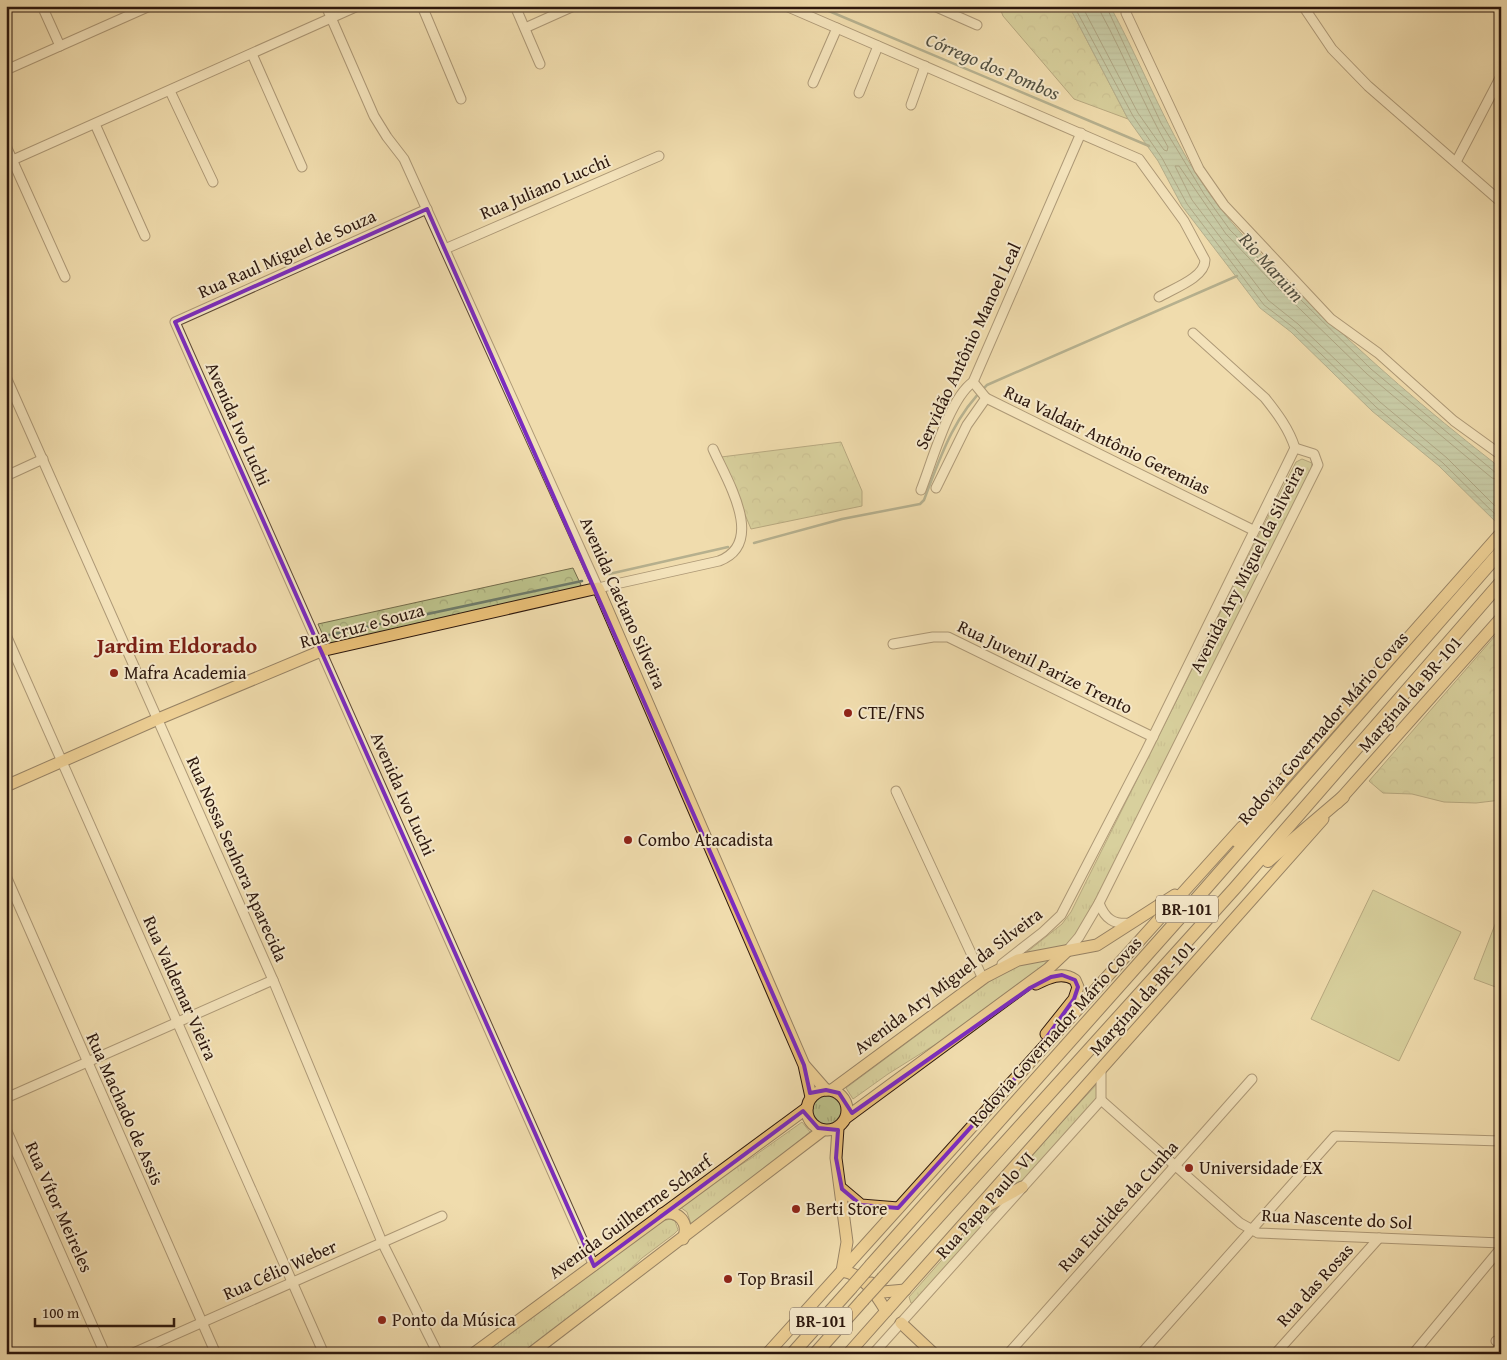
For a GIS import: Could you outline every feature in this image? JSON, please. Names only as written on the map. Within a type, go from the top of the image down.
[{"type":"highway","name":"Rodovia Governador Mário Covas","points":[[792,1354],[1207,887],[1495,549]]},
{"type":"highway","name":"BR-101","points":[[815,1354],[1235,888],[1501,582]]},
{"type":"highway","points":[[1207,887],[1280,783]]},
{"type":"highway","points":[[1235,888],[1343,797]]},
{"type":"main road","points":[[767,1354],[1280,783],[1495,549],[1501,533]]},
{"type":"main road","name":"Rua Cruz e Souza","points":[[6,786],[158,719],[321,651],[598,588]]},
{"type":"main road","name":"Avenida Caetano Silveira","points":[[598,588],[804,1065],[809,1103]]},
{"type":"main road","name":"Marginal da BR-101","points":[[848,1354],[1501,618]]},
{"type":"main road","points":[[984,978],[1018,960],[1036,955],[1066,952],[1097,945],[1136,922],[1190,885]]},
{"type":"main road","name":"Avenida Ary Miguel da Silveira","points":[[847,1117],[1048,969],[1066,952]]},
{"type":"main road","points":[[994,1009],[1051,977],[1069,976],[1075,980],[1078,987],[1074,999],[1031,1054],[1027,1065]]},
{"type":"main road","name":"Avenida Ary Miguel da Silveira","points":[[829,1090],[984,978]]},
{"type":"main road","name":"Avenida Caetano Silveira","points":[[804,1065],[829,1090]]},
{"type":"main road","points":[[836,1158],[838,1128],[847,1117],[848,1110],[844,1097],[829,1090],[809,1103],[809,1120],[825,1130],[836,1158],[842,1189],[847,1242],[842,1271]]},
{"type":"main road","name":"Avenida Guilherme Scharf","points":[[473,1354],[594,1266],[809,1103]]},
{"type":"main road","points":[[530,1354],[825,1130],[838,1128]]},
{"type":"main road","points":[[974,1213],[1022,1187]]},
{"type":"main road","points":[[842,1189],[861,1205],[898,1208]]},
{"type":"main road","points":[[662,1214],[671,1213],[682,1219],[685,1227],[682,1239]]},
{"type":"main road","points":[[852,1258],[865,1280],[883,1292],[905,1290]]},
{"type":"main road","points":[[842,1271],[848,1272],[864,1281],[876,1294],[886,1311]]},
{"type":"main road","points":[[901,1323],[934,1354]]},
{"type":"street","points":[[42,6],[60,46]]},
{"type":"street","points":[[6,70],[138,9],[150,6]]},
{"type":"street","name":"Avenida Caetano Silveira","points":[[326,6],[374,116],[386,137],[404,159],[598,588]]},
{"type":"street","points":[[9,162],[358,6]]},
{"type":"street","points":[[422,6],[461,99]]},
{"type":"street","points":[[516,6],[540,64]]},
{"type":"street","points":[[525,28],[574,6]]},
{"type":"street","points":[[786,6],[1139,159],[1184,221],[1201,251],[1205,264],[1199,273],[1159,297]]},
{"type":"street","points":[[934,6],[977,25]]},
{"type":"street","points":[[1303,6],[1332,49],[1368,86],[1501,202]]},
{"type":"street","points":[[1126,13],[1199,169],[1224,205],[1331,319],[1378,353],[1454,421],[1501,455]]},
{"type":"street","points":[[813,83],[837,28]]},
{"type":"street","points":[[860,93],[878,46]]},
{"type":"street","points":[[252,54],[302,167]]},
{"type":"street","points":[[911,105],[925,66]]},
{"type":"street","points":[[1456,162],[1501,76]]},
{"type":"street","points":[[170,91],[213,182]]},
{"type":"street","points":[[95,124],[146,236]]},
{"type":"street","name":"Servidão Antônio Manoel Leal","points":[[921,490],[945,426],[960,395],[974,383],[1081,133]]},
{"type":"street","points":[[6,146],[9,162],[65,277]]},
{"type":"street","name":"Rua Juliano Lucchi","points":[[444,249],[659,156]]},
{"type":"street","name":"Rua Raul Miguel de Souza","points":[[182,336],[175,322],[426,209]]},
{"type":"street","points":[[1193,333],[1275,409],[1292,437],[1295,448]]},
{"type":"street","name":"Avenida Ivo Luchi","points":[[182,336],[594,1266]]},
{"type":"street","name":"Rua Nossa Senhora Aparecida","points":[[6,377],[273,980],[382,1242],[438,1354]]},
{"type":"street","points":[[974,383],[985,397]]},
{"type":"street","name":"Rua Valdair Antônio Geremias","points":[[936,488],[967,425],[985,397],[1253,530]]},
{"type":"street","name":"Avenida Ary Miguel da Silveira","points":[[984,978],[1062,915],[1153,737],[1253,530],[1295,448],[1314,454],[1318,465],[1100,904],[1080,937],[1066,952]]},
{"type":"street","points":[[598,588],[719,560],[732,552],[739,544],[743,525],[713,449]]},
{"type":"street","points":[[6,476],[43,459]]},
{"type":"street","name":"Rua Valdemar Vieira","points":[[6,636],[324,1354]]},
{"type":"street","name":"Rua Juvenil Parize Trento","points":[[892,644],[933,636],[948,638],[1153,737]]},
{"type":"street","points":[[896,791],[984,978]]},
{"type":"street","name":"Rua Machado de Assis","points":[[6,876],[216,1354]]},
{"type":"street","points":[[1100,904],[1105,916],[1111,921],[1118,924],[1136,922]]},
{"type":"street","points":[[6,1098],[273,980]]},
{"type":"street","points":[[1101,1071],[1101,1100]]},
{"type":"street","name":"Rua Euclides da Cunha","points":[[1008,1354],[1252,1079]]},
{"type":"street","name":"Rua Nascente do Sol","points":[[1101,1100],[1240,1223],[1251,1230],[1269,1235],[1501,1243]]},
{"type":"street","name":"Rua Papa Paulo VI","points":[[873,1354],[1101,1100]]},
{"type":"street","name":"Rua Vítor Meireles","points":[[6,1129],[105,1354]]},
{"type":"street","points":[[1141,1354],[1336,1136],[1501,1142]]},
{"type":"street","name":"Rua Célio Weber","points":[[131,1354],[442,1216]]},
{"type":"street","name":"Rua das Rosas","points":[[1276,1353],[1379,1238]]},
{"type":"street","points":[[1413,1354],[1501,1248]]},
{"type":"highlighted area","points":[[427,209],[804,1065],[810,1093],[826,1090],[839,1093],[852,1113],[1030,988],[1051,977],[1062,975],[1075,980],[1078,987],[1074,999],[1027,1065],[898,1208],[861,1205],[842,1189],[836,1158],[838,1130],[818,1128],[803,1111],[594,1266],[175,322]]},
{"type":"green space","points":[[999,6],[1069,6],[1128,119],[1074,99],[1003,16]]},
{"type":"green space","points":[[841,442],[862,491],[862,506],[751,529],[721,457]]},
{"type":"green space","points":[[1302,459],[1312,463],[1311,471],[1104,889],[1066,949],[1027,952],[1062,924],[1071,912],[1278,497],[1296,462]]},
{"type":"green space","points":[[573,568],[581,585],[576,589],[328,647],[318,624]]},
{"type":"green space","points":[[1501,629],[1501,800],[1476,803],[1444,802],[1412,794],[1383,793],[1369,781]]},
{"type":"green space","points":[[1373,890],[1461,932],[1399,1061],[1311,1019]]},
{"type":"green space","points":[[1501,909],[1501,989],[1474,979]]},
{"type":"green space","points":[[1059,956],[968,1024],[888,1074],[853,1099],[846,1088],[1009,967]]},
{"type":"green space","points":[[1098,1083],[1097,1101],[1022,1182],[992,1197]]},
{"type":"green space","points":[[827,1095],[838,1099],[842,1110],[838,1121],[827,1125],[816,1121],[812,1110],[816,1099]]},
{"type":"green space","points":[[802,1122],[810,1132],[696,1225],[691,1224],[687,1212],[677,1205],[750,1159]]},
{"type":"green space","points":[[1002,1206],[916,1303],[911,1303],[909,1297],[979,1218]]},
{"type":"green space","points":[[670,1219],[675,1221],[678,1230],[674,1234],[642,1258],[610,1288],[522,1354],[478,1354],[663,1221]]},
{"type":"water","name":"Rio Maruim","points":[[1069,6],[1110,6],[1181,148],[1194,171],[1231,222],[1353,344],[1421,404],[1493,462],[1501,471],[1501,527],[1439,466],[1372,411],[1291,332],[1260,308],[1182,206],[1158,161],[1128,119]]},
{"type":"waterway","name":"Córrego dos Pombos","points":[[817,6],[1149,146]]},
{"type":"waterway","points":[[754,543],[842,519],[920,504],[924,500],[956,424],[975,397],[987,385],[1237,276]]},
{"type":"waterway","points":[[609,574],[728,547]]},
{"type":"waterway","points":[[329,635],[582,581]]},
{"type":"place","name":"Mafra Academia","points":[[114,673]]},
{"type":"place","name":"CTE/FNS","points":[[848,713]]},
{"type":"place","name":"Combo Atacadista","points":[[628,840]]},
{"type":"place","name":"Universidade EX","points":[[1189,1168]]},
{"type":"place","name":"Berti Store","points":[[796,1209]]},
{"type":"place","name":"Top Brasil","points":[[728,1279]]},
{"type":"place","name":"Ponto da Música","points":[[382,1320]]},
{"type":"district","name":"Jardim Eldorado","points":[[177,645]]}]
